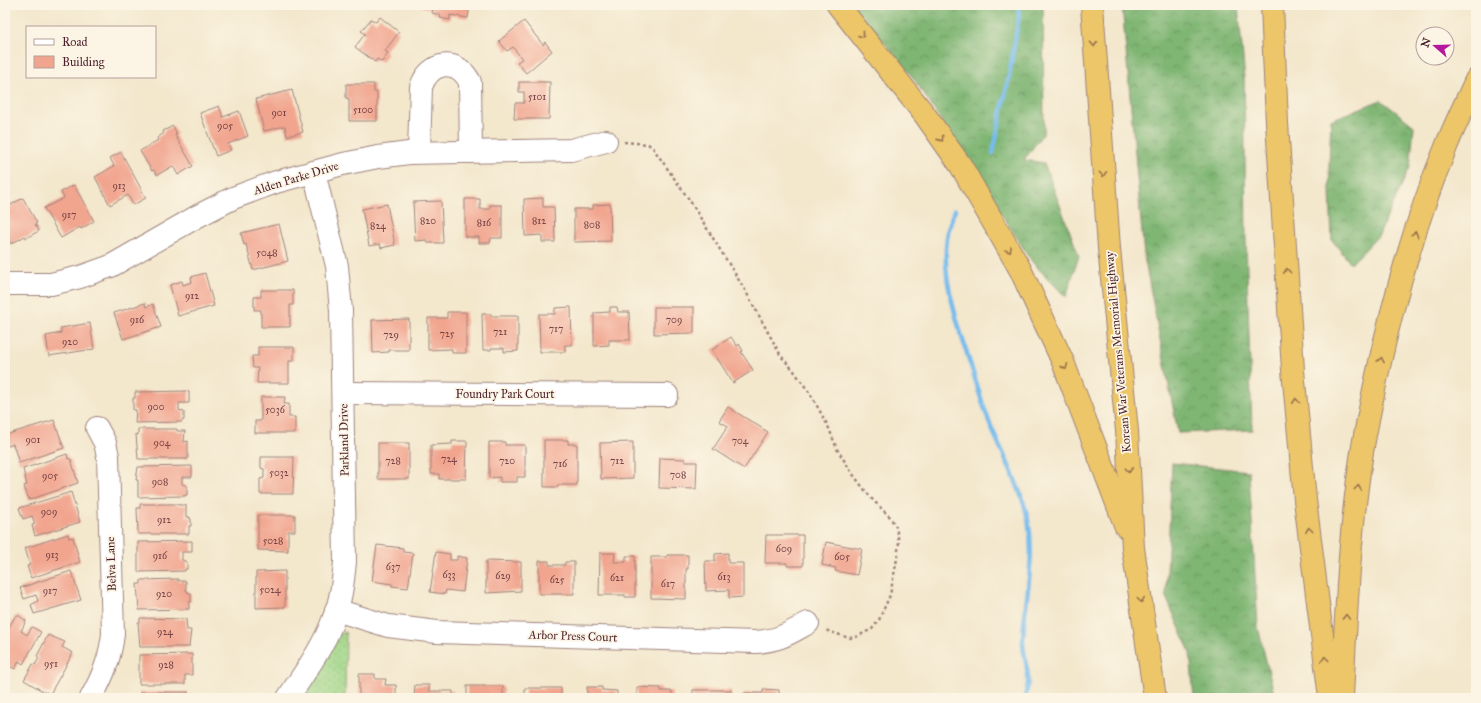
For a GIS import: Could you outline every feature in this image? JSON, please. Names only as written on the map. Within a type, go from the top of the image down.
[{"type":"highway","points":[[838,5],[925,115],[961,166],[1020,269],[1063,362],[1133,548]]},
{"type":"highway","name":"Korean War Veterans Memorial Highway","points":[[1092,5],[1108,248],[1127,430],[1133,548],[1155,698]]},
{"type":"highway","points":[[1272,5],[1277,123],[1293,370],[1305,500],[1330,698]]},
{"type":"highway","points":[[1342,698],[1351,542],[1362,452],[1385,337],[1400,282],[1424,206],[1446,147],[1476,80]]},
{"type":"street","points":[[419,152],[421,87],[429,72],[437,67],[446,65],[453,66],[461,70],[470,82],[470,152]]},
{"type":"street","name":"Alden Parke Drive","points":[[5,284],[51,284],[98,271],[130,256],[198,216],[233,198],[276,182],[314,172],[378,157],[419,152],[571,150],[606,140]]},
{"type":"street","name":"Parkland Drive","points":[[288,698],[322,644],[333,620],[342,592],[345,562],[341,311],[337,266],[314,172]]},
{"type":"street","name":"Foundry Park Court","points":[[343,394],[667,395]]},
{"type":"street","name":"Belva Lane","points":[[91,698],[105,671],[110,654],[113,634],[108,456],[105,443],[97,428]]},
{"type":"street","name":"Arbor Press Court","points":[[336,610],[388,626],[437,632],[748,642],[772,641],[808,623]]},
{"type":"path","points":[[606,140],[638,142],[648,144],[653,148],[690,201],[745,290],[781,356],[811,395],[828,426],[838,449],[852,472],[870,497],[890,517],[896,527],[899,542],[890,595],[879,620],[872,629],[856,637],[849,638],[808,623]]},
{"type":"green space","points":[[853,5],[1043,5],[1044,132],[1024,160],[1044,163],[1079,256],[1066,297],[1033,263],[914,79]]},
{"type":"green space","points":[[1122,5],[1238,5],[1244,69],[1246,240],[1252,430],[1178,433],[1144,256]]},
{"type":"green space","points":[[1381,100],[1414,126],[1410,167],[1379,235],[1351,264],[1332,240],[1329,166],[1331,120]]},
{"type":"green space","points":[[1172,463],[1249,471],[1258,627],[1275,698],[1194,698],[1190,652],[1166,597]]},
{"type":"green space","points":[[346,632],[345,698],[297,698],[337,635]]},
{"type":"building","points":[[423,5],[470,5],[468,18],[450,15],[450,20],[440,18],[441,15],[432,13],[433,9],[422,7]]},
{"type":"building","points":[[380,17],[399,32],[385,51],[388,53],[382,62],[377,59],[375,62],[355,47],[365,34],[361,31],[371,19],[376,22]]},
{"type":"building","points":[[524,21],[543,45],[545,42],[552,51],[526,73],[517,62],[522,59],[513,47],[507,51],[499,41]]},
{"type":"building","points":[[519,82],[550,82],[549,119],[514,119],[515,103],[524,103],[524,92],[519,92]]},
{"type":"building","points":[[346,84],[374,84],[374,92],[377,92],[377,121],[349,121],[349,99],[346,98]]},
{"type":"building","points":[[292,90],[303,132],[287,136],[285,126],[264,131],[256,99]]},
{"type":"building","points":[[219,106],[223,117],[239,111],[248,136],[228,144],[231,150],[216,156],[200,113]]},
{"type":"building","points":[[173,126],[177,134],[175,135],[193,166],[178,175],[173,166],[157,175],[154,170],[152,171],[140,151],[158,140],[157,138],[164,133],[163,131]]},
{"type":"building","points":[[121,152],[146,198],[133,205],[128,195],[110,205],[95,177],[114,166],[110,158]]},
{"type":"building","points":[[74,185],[94,221],[61,238],[44,208],[64,198],[61,192]]},
{"type":"building","points":[[23,198],[37,223],[35,224],[39,231],[26,238],[25,236],[11,244],[8,238],[10,237],[5,228],[5,208]]},
{"type":"building","points":[[543,198],[543,207],[554,207],[555,242],[542,242],[542,235],[525,236],[524,199]]},
{"type":"building","points":[[465,199],[480,199],[480,209],[490,209],[490,205],[502,205],[502,238],[491,238],[490,243],[479,243],[479,237],[465,237]]},
{"type":"building","points":[[441,201],[443,243],[427,243],[427,240],[415,241],[413,202]]},
{"type":"building","points":[[387,204],[395,245],[381,248],[380,244],[369,246],[362,209]]},
{"type":"building","points":[[610,204],[611,241],[574,242],[574,209],[593,209],[593,205]]},
{"type":"building","points":[[279,224],[288,261],[253,270],[246,244],[244,245],[241,233]]},
{"type":"building","points":[[205,273],[214,306],[178,316],[170,285],[182,281],[183,285],[192,282],[191,277]]},
{"type":"building","points":[[261,290],[293,290],[293,305],[290,305],[290,327],[261,327],[261,310],[254,310],[254,297],[261,297]]},
{"type":"building","points":[[145,303],[146,307],[153,304],[161,327],[123,339],[114,313]]},
{"type":"building","points":[[571,307],[572,345],[565,345],[565,352],[540,352],[539,314],[555,314],[555,308]]},
{"type":"building","points":[[610,307],[617,307],[618,312],[629,312],[630,340],[609,340],[609,345],[594,346],[594,313],[610,312]]},
{"type":"building","points":[[654,307],[694,307],[694,333],[654,334]]},
{"type":"building","points":[[447,312],[466,312],[466,353],[452,353],[452,349],[428,350],[428,318],[447,318]]},
{"type":"building","points":[[482,314],[491,314],[491,316],[518,316],[518,351],[504,352],[504,348],[491,348],[491,350],[483,350]]},
{"type":"building","points":[[409,319],[409,350],[389,350],[389,352],[373,353],[372,320]]},
{"type":"building","points":[[90,323],[94,349],[49,356],[46,336],[61,333],[61,328]]},
{"type":"building","points":[[731,337],[737,346],[739,344],[743,351],[741,352],[753,370],[733,383],[712,350]]},
{"type":"building","points":[[258,347],[294,347],[294,361],[289,361],[289,383],[257,383],[258,368],[253,368],[252,356],[258,356]]},
{"type":"building","points":[[189,391],[189,403],[179,403],[179,410],[184,412],[184,420],[182,420],[182,422],[135,423],[136,410],[133,410],[133,398],[135,398],[135,392]]},
{"type":"building","points":[[261,397],[285,397],[284,404],[289,404],[289,417],[295,417],[295,433],[255,433],[255,421],[261,421]]},
{"type":"building","points":[[728,407],[768,432],[744,469],[713,449],[728,426],[719,421]]},
{"type":"building","points":[[54,420],[64,448],[19,463],[13,444],[5,447],[5,435]]},
{"type":"building","points":[[138,429],[177,429],[177,431],[185,431],[184,442],[188,441],[188,459],[138,459],[136,434],[138,435]]},
{"type":"building","points":[[544,440],[568,440],[568,444],[577,444],[577,485],[544,487]]},
{"type":"building","points":[[452,441],[467,441],[466,479],[439,479],[439,474],[431,474],[431,445],[452,444]]},
{"type":"building","points":[[489,442],[505,442],[505,445],[525,445],[525,477],[517,477],[517,482],[500,482],[500,477],[489,478]]},
{"type":"building","points":[[633,442],[633,478],[601,479],[600,443]]},
{"type":"building","points":[[378,443],[409,443],[409,479],[378,479]]},
{"type":"building","points":[[67,454],[68,459],[71,459],[78,483],[29,500],[24,486],[27,485],[23,469]]},
{"type":"building","points":[[261,457],[294,457],[293,494],[260,494],[260,479],[264,478],[264,469],[261,468]]},
{"type":"building","points":[[660,458],[685,459],[685,462],[697,462],[696,489],[659,488]]},
{"type":"building","points":[[192,466],[192,477],[182,477],[182,484],[187,486],[187,495],[138,497],[138,480],[136,480],[138,467]]},
{"type":"building","points":[[71,492],[80,522],[35,536],[32,525],[35,524],[32,516],[23,519],[19,508]]},
{"type":"building","points":[[140,504],[186,505],[186,517],[190,517],[191,519],[189,534],[138,534],[137,508],[140,508]]},
{"type":"building","points":[[258,515],[295,515],[295,531],[288,531],[288,551],[258,550]]},
{"type":"building","points":[[68,534],[69,538],[73,537],[80,562],[31,578],[27,566],[30,565],[25,548]]},
{"type":"building","points":[[766,535],[803,535],[803,566],[787,566],[787,563],[765,563]]},
{"type":"building","points":[[192,541],[192,552],[182,552],[182,560],[187,562],[187,569],[185,569],[185,571],[138,572],[138,542]]},
{"type":"building","points":[[826,542],[862,549],[857,575],[835,571],[836,568],[822,565]]},
{"type":"building","points":[[377,545],[403,548],[403,552],[413,553],[408,588],[372,581]]},
{"type":"building","points":[[436,552],[450,554],[450,560],[457,560],[457,556],[467,558],[463,592],[446,590],[445,594],[430,592]]},
{"type":"building","points":[[600,553],[615,553],[614,562],[626,562],[626,556],[635,556],[635,597],[625,597],[625,595],[599,595]]},
{"type":"building","points":[[728,553],[728,563],[743,563],[743,597],[729,598],[729,590],[706,591],[705,561],[715,561],[715,554]]},
{"type":"building","points":[[667,555],[688,555],[688,569],[686,569],[686,599],[651,598],[651,557],[667,557]]},
{"type":"building","points":[[486,561],[521,562],[521,591],[486,593]]},
{"type":"building","points":[[539,561],[549,561],[549,565],[565,565],[565,562],[574,562],[574,594],[539,594]]},
{"type":"building","points":[[71,571],[81,600],[34,614],[31,605],[38,601],[36,595],[24,599],[20,588]]},
{"type":"building","points":[[285,571],[285,607],[256,608],[256,572]]},
{"type":"building","points":[[178,579],[178,581],[186,581],[186,591],[191,593],[189,609],[139,610],[137,584],[141,584],[141,580]]},
{"type":"building","points":[[16,615],[26,621],[21,631],[27,635],[32,627],[41,632],[23,664],[19,661],[15,669],[5,664],[5,634]]},
{"type":"building","points":[[140,618],[186,619],[187,630],[191,630],[189,647],[140,647],[138,622],[140,622]]},
{"type":"building","points":[[48,635],[65,642],[62,647],[73,653],[50,694],[24,680],[33,664],[35,665],[39,658],[37,656]]},
{"type":"building","points":[[192,654],[192,675],[185,675],[185,684],[139,684],[139,655]]},
{"type":"building","points":[[359,674],[375,674],[375,679],[386,679],[385,685],[396,685],[396,698],[359,698]]},
{"type":"building","points":[[415,685],[429,685],[429,691],[453,691],[453,698],[414,698]]},
{"type":"building","points":[[467,686],[503,686],[503,698],[467,698]]},
{"type":"building","points":[[587,687],[602,687],[602,690],[617,691],[617,698],[587,698]]},
{"type":"building","points":[[637,687],[661,688],[661,691],[672,691],[672,698],[637,698]]},
{"type":"building","points":[[525,688],[561,688],[561,698],[525,698]]},
{"type":"building","points":[[763,689],[779,690],[779,698],[744,698],[744,693],[763,693]]},
{"type":"building","points":[[693,690],[731,690],[731,698],[693,698]]},
{"type":"building","points":[[140,692],[188,692],[188,698],[140,698]]},
{"type":"waterway","points":[[993,153],[1009,76],[1019,16],[1018,5]]},
{"type":"waterway","points":[[955,210],[949,228],[946,247],[948,285],[983,405],[1024,504],[1030,531],[1030,563],[1023,641],[1028,680],[1025,698]]}]
